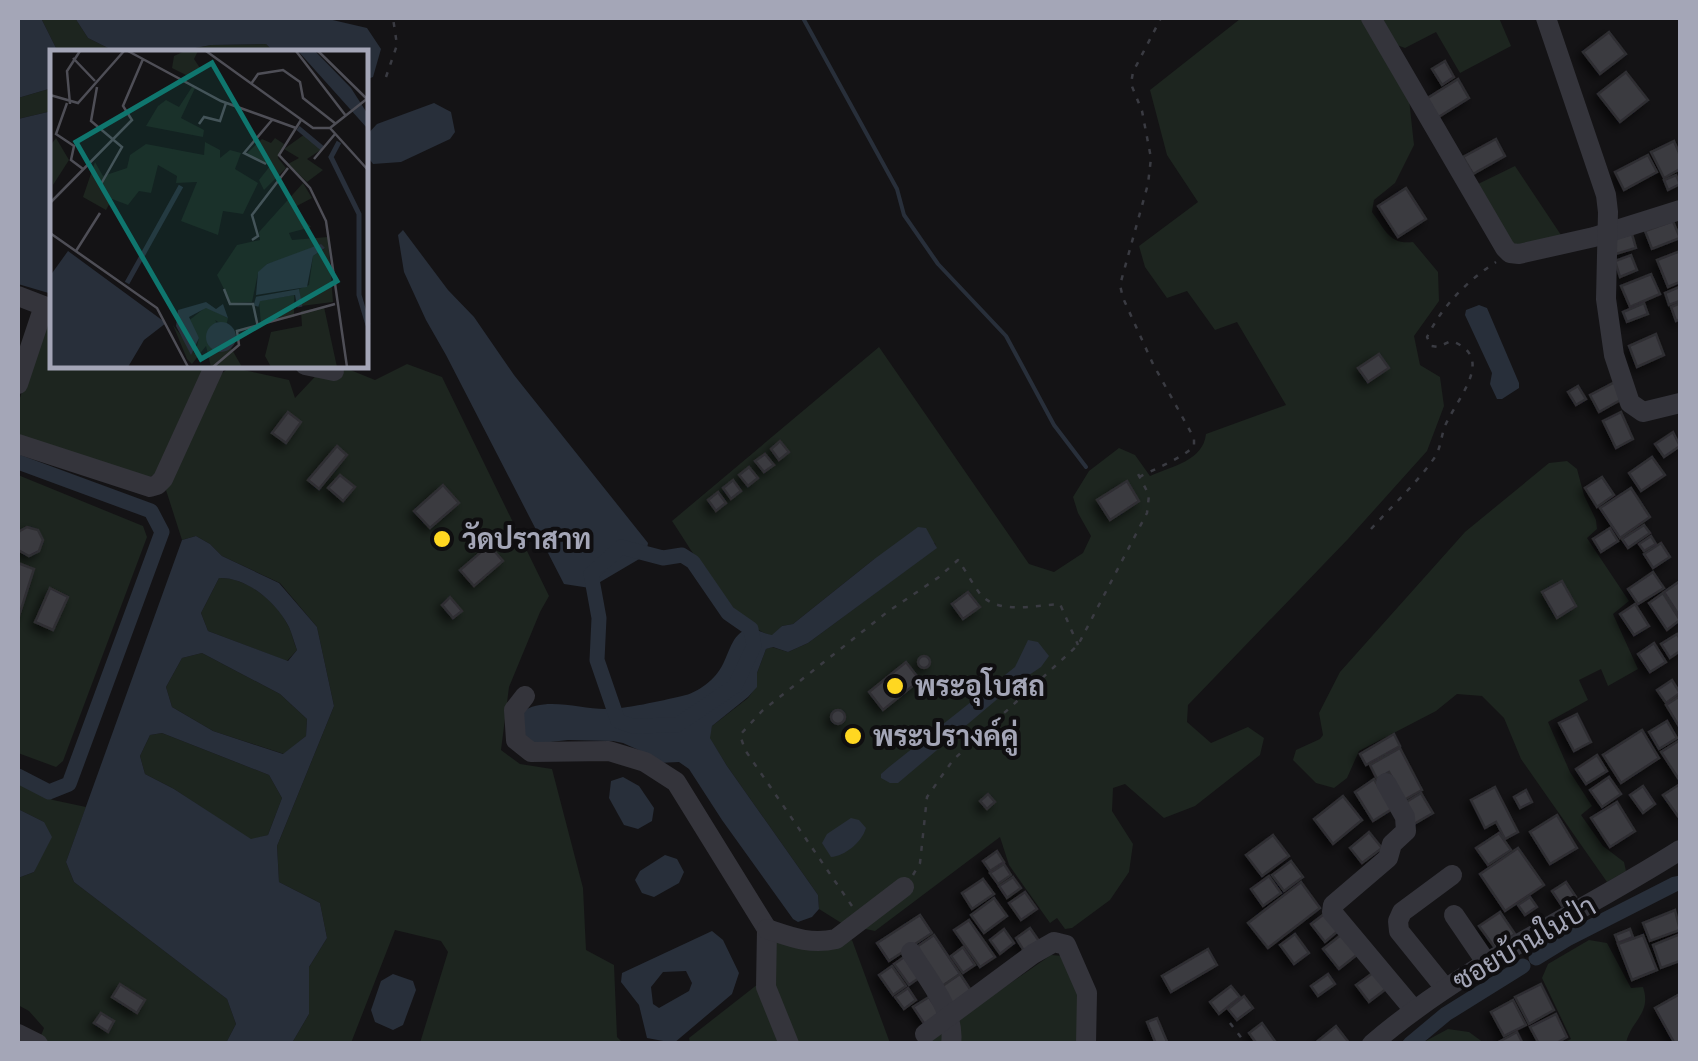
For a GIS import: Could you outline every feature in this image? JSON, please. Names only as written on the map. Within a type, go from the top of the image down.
[{"type":"street","points":[[1371,18],[1510,253],[1607,232],[1680,210]]},
{"type":"street","points":[[1546,18],[1606,195],[1606,300],[1614,355],[1630,404],[1643,412],[1680,403]]},
{"type":"street","points":[[18,296],[44,306],[22,354],[18,384]]},
{"type":"street","points":[[18,444],[157,485],[163,480],[214,368]]},
{"type":"street","points":[[320,368],[334,371]]},
{"type":"street","points":[[525,696],[514,710],[516,740],[531,752],[609,751],[645,762],[676,782],[767,929],[766,987],[789,1044]]},
{"type":"street","points":[[1386,783],[1406,817],[1406,831],[1392,844],[1388,858],[1333,905],[1332,912],[1414,1010]]},
{"type":"street","name":"ซอยบ้านในป่า","points":[[1372,1044],[1414,1010],[1486,962],[1680,850]]},
{"type":"street","points":[[1446,988],[1399,932],[1398,922],[1402,912],[1452,874]]},
{"type":"street","points":[[767,929],[808,942],[836,939],[904,887]]},
{"type":"street","points":[[1454,915],[1486,962]]},
{"type":"street","points":[[925,1034],[1033,954],[1060,942],[1066,945],[1087,993],[1086,1044]]},
{"type":"street","points":[[911,952],[949,1016],[951,1044]]},
{"type":"street","points":[[18,1034],[38,1044]]},
{"type":"path","points":[[386,78],[397,45],[393,18]]},
{"type":"path","points":[[1140,478],[1169,460],[1188,454],[1194,446],[1194,438],[1153,364],[1120,284],[1152,158],[1142,111],[1131,84],[1133,72],[1162,18]]},
{"type":"path","points":[[1371,529],[1438,454],[1446,422],[1470,382],[1472,361],[1462,345],[1451,341],[1430,346],[1427,337],[1434,323],[1470,279],[1510,253]]},
{"type":"path","points":[[904,887],[920,863],[928,796],[953,760],[1078,645],[1147,513],[1149,496],[1136,472]]},
{"type":"path","points":[[862,920],[745,750],[740,735],[762,712],[958,560],[983,596],[994,604],[1060,604],[1078,645]]},
{"type":"path","points":[[1230,1023],[1246,1044]]},
{"type":"shaded area","points":[[18,18],[41,18],[57,50],[50,50],[50,89],[18,98]]},
{"type":"shaded area","points":[[41,18],[75,18],[88,38],[112,50],[57,50]]},
{"type":"shaded area","points":[[75,18],[324,18],[367,28],[381,49],[373,77],[368,79],[368,50],[272,50],[266,44],[112,50],[88,38]]},
{"type":"shaded area","points":[[1363,18],[1409,99],[1414,145],[1395,183],[1374,200],[1372,212],[1388,234],[1398,241],[1413,242],[1438,272],[1439,301],[1414,336],[1420,365],[1440,377],[1444,406],[1427,451],[1188,705],[1187,722],[1211,743],[1248,727],[1264,738],[1260,755],[1195,806],[1164,818],[1125,784],[1113,788],[1112,811],[1133,844],[1129,872],[1110,900],[1072,928],[1065,929],[1057,918],[1050,923],[1009,865],[1000,837],[875,931],[843,924],[819,909],[818,895],[709,737],[712,726],[756,687],[766,649],[788,652],[808,643],[936,548],[935,543],[873,560],[793,624],[782,626],[772,636],[758,630],[729,604],[672,521],[879,347],[1029,564],[1054,572],[1083,553],[1091,536],[1073,497],[1089,471],[1119,448],[1135,455],[1150,476],[1193,457],[1206,434],[1286,405],[1237,322],[1215,330],[1187,291],[1167,298],[1145,267],[1139,246],[1198,202],[1167,155],[1150,90],[1240,19]]},
{"type":"shaded area","points":[[1378,18],[1499,18],[1511,46],[1460,73],[1436,32],[1405,48],[1394,44]]},
{"type":"shaded area","points":[[266,44],[272,50],[185,50],[211,45]]},
{"type":"shaded area","points":[[50,89],[50,111],[18,119],[18,98]]},
{"type":"shaded area","points":[[434,103],[451,112],[455,132],[450,139],[401,162],[373,164],[368,157],[368,134],[377,124]]},
{"type":"shaded area","points":[[50,111],[50,293],[18,284],[18,119]]},
{"type":"shaded area","points":[[1515,166],[1561,235],[1521,247],[1511,243],[1478,184]]},
{"type":"shaded area","points":[[403,230],[648,543],[646,555],[590,588],[564,584],[404,272],[398,235]]},
{"type":"shaded area","points":[[1479,305],[1487,308],[1519,383],[1519,388],[1502,399],[1497,399],[1490,384],[1492,373],[1465,315],[1466,310]]},
{"type":"shaded area","points":[[50,320],[50,368],[204,368],[157,473],[146,479],[18,438],[18,404],[45,321]]},
{"type":"shaded area","points":[[407,364],[442,377],[549,596],[509,687],[501,750],[520,764],[552,769],[583,888],[586,950],[614,965],[617,1037],[623,1043],[420,1043],[448,952],[441,941],[395,930],[351,1043],[292,1043],[309,1014],[309,967],[327,938],[320,903],[279,882],[277,846],[334,706],[317,627],[280,583],[222,556],[196,536],[182,540],[166,490],[216,378],[229,368],[289,380],[295,398],[323,368],[345,368],[375,380]]},
{"type":"shaded area","points":[[1567,461],[1577,469],[1596,520],[1597,529],[1587,538],[1629,601],[1613,614],[1638,669],[1608,686],[1601,669],[1579,680],[1588,700],[1548,722],[1570,772],[1592,806],[1581,815],[1603,846],[1624,862],[1626,871],[1607,882],[1521,759],[1504,718],[1482,696],[1457,694],[1436,711],[1359,751],[1347,778],[1334,788],[1316,783],[1293,760],[1296,750],[1323,735],[1319,713],[1340,672],[1465,532],[1549,463]]},
{"type":"shaded area","points":[[18,475],[143,526],[147,537],[63,761],[56,767],[18,753]]},
{"type":"shaded area","points":[[918,527],[926,528],[937,548],[808,643],[788,652],[766,649],[757,673],[757,687],[712,726],[710,738],[727,766],[818,895],[819,909],[812,917],[798,922],[793,919],[689,769],[679,762],[657,763],[643,752],[613,741],[527,741],[520,723],[522,712],[531,707],[551,704],[613,709],[694,692],[716,675],[740,633],[750,629],[772,635],[782,626],[793,624]]},
{"type":"shaded area","points":[[196,536],[222,556],[279,583],[317,627],[334,706],[277,846],[279,882],[320,903],[327,938],[309,967],[309,1014],[292,1043],[226,1043],[236,1024],[227,999],[74,882],[66,862],[182,540]],"holes":[[[219,578],[250,586],[277,609],[297,650],[288,661],[208,631],[201,613]],[[202,653],[280,694],[307,719],[306,736],[283,754],[213,731],[172,707],[166,687],[182,658]],[[162,733],[269,775],[282,798],[268,835],[251,839],[145,774],[140,756],[150,735]]]},
{"type":"shaded area","points":[[219,578],[250,586],[277,609],[297,650],[287,661],[208,631],[201,613]]},
{"type":"shaded area","points":[[1028,640],[1038,642],[1049,656],[1041,667],[1014,685],[898,783],[881,778],[889,767],[1015,667]]},
{"type":"shaded area","points":[[202,653],[280,694],[307,719],[306,736],[284,754],[213,731],[172,707],[166,687],[182,658]]},
{"type":"shaded area","points":[[162,733],[269,775],[282,798],[268,835],[251,840],[145,774],[140,756],[150,735]]},
{"type":"shaded area","points":[[623,777],[639,786],[654,808],[652,821],[638,829],[624,825],[609,798],[611,781]]},
{"type":"shaded area","points":[[18,784],[53,800],[86,807],[66,862],[74,882],[227,999],[236,1024],[226,1043],[51,1044],[40,1038],[44,1028],[18,1005],[18,878],[34,872],[44,822],[18,809]]},
{"type":"shaded area","points":[[18,809],[44,822],[52,837],[34,872],[18,878]]},
{"type":"shaded area","points":[[851,818],[866,828],[864,833],[847,851],[831,857],[822,843],[827,834]]},
{"type":"shaded area","points":[[665,855],[677,859],[684,872],[679,883],[654,897],[642,893],[635,880],[640,871]]},
{"type":"shaded area","points":[[712,931],[723,940],[739,973],[732,994],[674,1043],[647,1038],[639,1005],[621,982],[622,973]],"holes":[[[686,971],[692,983],[689,991],[659,1008],[653,1004],[651,987],[663,972]]]},
{"type":"shaded area","points":[[775,938],[837,946],[852,940],[890,1043],[795,1043],[773,988]]},
{"type":"shaded area","points":[[1589,940],[1607,943],[1631,988],[1643,987],[1643,1011],[1626,1043],[1563,1043],[1571,1039],[1542,978],[1548,964]]},
{"type":"shaded area","points":[[1051,955],[1063,956],[1080,990],[1081,1043],[922,1044]]},
{"type":"shaded area","points":[[393,974],[413,981],[416,990],[403,1025],[393,1030],[375,1022],[371,1010],[381,981]]},
{"type":"shaded area","points":[[758,984],[782,1043],[690,1043],[689,1038]]},
{"type":"shaded area","points":[[1448,1029],[1469,1032],[1484,1043],[1422,1043]]},
{"type":"building","points":[[1609,32],[1626,54],[1600,74],[1583,52]]},
{"type":"building","points":[[1445,61],[1454,77],[1442,85],[1432,69]]},
{"type":"building","points":[[1626,72],[1648,100],[1620,122],[1598,94]]},
{"type":"building","points":[[1458,79],[1469,98],[1437,118],[1426,99]]},
{"type":"building","points":[[1496,139],[1505,156],[1473,174],[1463,157]]},
{"type":"building","points":[[1674,141],[1680,169],[1664,178],[1651,152]]},
{"type":"building","points":[[1648,155],[1657,172],[1624,190],[1615,172]]},
{"type":"building","points":[[1676,175],[1680,184],[1668,190],[1664,180]]},
{"type":"building","points":[[1406,188],[1426,219],[1398,237],[1378,206]]},
{"type":"building","points":[[1673,221],[1680,238],[1652,249],[1645,231]]},
{"type":"building","points":[[1632,234],[1636,248],[1616,254],[1612,239]]},
{"type":"building","points":[[1680,251],[1680,282],[1668,287],[1657,260]]},
{"type":"building","points":[[1631,255],[1637,270],[1620,277],[1615,261]]},
{"type":"building","points":[[1651,274],[1660,294],[1630,307],[1621,286]]},
{"type":"building","points":[[1679,287],[1680,301],[1669,305],[1665,293]]},
{"type":"building","points":[[1644,303],[1648,314],[1627,322],[1623,312]]},
{"type":"building","points":[[1680,303],[1680,319],[1676,321],[1671,307]]},
{"type":"building","points":[[1656,334],[1664,355],[1637,367],[1629,346]]},
{"type":"building","points":[[1379,354],[1389,368],[1368,382],[1358,368]]},
{"type":"building","points":[[1615,382],[1624,398],[1599,412],[1590,395]]},
{"type":"building","points":[[1578,386],[1586,399],[1576,405],[1568,392]]},
{"type":"building","points":[[288,412],[301,422],[286,443],[272,433]]},
{"type":"building","points":[[1621,412],[1633,439],[1616,448],[1603,421]]},
{"type":"building","points":[[1673,432],[1680,446],[1664,457],[1655,444]]},
{"type":"building","points":[[780,441],[789,452],[779,460],[771,449]]},
{"type":"building","points":[[337,446],[347,455],[319,489],[308,480]]},
{"type":"building","points":[[765,454],[774,465],[764,472],[755,461]]},
{"type":"building","points":[[1652,457],[1665,475],[1641,491],[1629,473]]},
{"type":"building","points":[[749,467],[758,478],[748,486],[739,475]]},
{"type":"building","points":[[340,475],[355,487],[343,501],[328,488]]},
{"type":"building","points":[[1602,477],[1614,495],[1597,507],[1585,488]]},
{"type":"building","points":[[733,480],[741,491],[731,499],[723,488]]},
{"type":"building","points":[[1127,481],[1139,501],[1110,520],[1097,500]]},
{"type":"building","points":[[443,485],[459,503],[430,528],[414,511]]},
{"type":"building","points":[[1631,488],[1650,517],[1620,538],[1600,508]]},
{"type":"building","points":[[718,492],[726,503],[716,511],[708,500]]},
{"type":"building","points":[[1644,525],[1650,533],[1628,548],[1622,539]]},
{"type":"building","points":[[27,527],[38,530],[43,540],[39,551],[29,556],[18,550],[18,532]]},
{"type":"building","points":[[1610,528],[1618,541],[1601,552],[1593,539]]},
{"type":"building","points":[[1651,536],[1656,544],[1644,551],[1639,544]]},
{"type":"building","points":[[1661,543],[1670,557],[1653,568],[1644,554]]},
{"type":"building","points":[[489,545],[503,561],[474,586],[460,570]]},
{"type":"building","points":[[18,563],[34,569],[19,616],[18,615]]},
{"type":"building","points":[[1653,572],[1664,588],[1638,604],[1628,589]]},
{"type":"building","points":[[1562,581],[1576,606],[1557,618],[1542,592]]},
{"type":"building","points":[[1680,581],[1680,617],[1664,592]]},
{"type":"building","points":[[50,588],[68,597],[53,630],[35,622]]},
{"type":"building","points":[[968,592],[980,607],[963,619],[952,604]]},
{"type":"building","points":[[1663,593],[1680,620],[1667,630],[1649,603]]},
{"type":"building","points":[[450,597],[462,611],[453,618],[442,605]]},
{"type":"building","points":[[1635,604],[1649,626],[1634,635],[1620,614]]},
{"type":"building","points":[[1677,634],[1680,651],[1670,658],[1661,644]]},
{"type":"building","points":[[1654,643],[1666,662],[1650,672],[1638,654]]},
{"type":"building","points":[[924,656],[930,662],[924,668],[918,662]]},
{"type":"building","name":"พระอุโบสถ","points":[[906,662],[920,680],[883,710],[869,692]]},
{"type":"building","points":[[1672,680],[1680,693],[1666,703],[1657,690]]},
{"type":"building","points":[[1680,696],[1680,728],[1666,705]]},
{"type":"building","name":"พระปรางค์คู่","points":[[838,710],[845,717],[838,724],[831,717]]},
{"type":"building","points":[[1577,714],[1591,742],[1574,751],[1559,723]]},
{"type":"building","points":[[1667,721],[1677,738],[1659,749],[1649,732]]},
{"type":"building","name":"พระปรางค์คู่","points":[[853,729],[860,736],[853,743],[846,736]]},
{"type":"building","points":[[1642,730],[1659,758],[1621,783],[1603,755]]},
{"type":"building","points":[[1394,734],[1400,746],[1366,765],[1360,754]]},
{"type":"building","points":[[1680,740],[1680,781],[1661,752]]},
{"type":"building","points":[[1400,748],[1422,790],[1404,800],[1389,772],[1377,779],[1370,765]]},
{"type":"building","points":[[1597,755],[1607,771],[1586,784],[1576,769]]},
{"type":"building","points":[[1609,777],[1621,794],[1602,807],[1590,790]]},
{"type":"building","points":[[1374,779],[1392,809],[1373,821],[1355,792]]},
{"type":"building","points":[[1680,784],[1680,819],[1663,795]]},
{"type":"building","points":[[1643,786],[1655,804],[1643,813],[1630,795]]},
{"type":"building","points":[[1495,787],[1518,832],[1505,839],[1496,822],[1485,828],[1471,800]]},
{"type":"building","points":[[1526,790],[1532,802],[1520,808],[1514,797]]},
{"type":"building","points":[[1421,793],[1433,813],[1414,824],[1403,804]]},
{"type":"building","points":[[988,794],[995,802],[987,809],[980,801]]},
{"type":"building","points":[[1343,796],[1362,820],[1333,844],[1314,819]]},
{"type":"building","points":[[1617,802],[1635,831],[1610,847],[1591,818]]},
{"type":"building","points":[[1557,815],[1577,848],[1550,864],[1530,832]]},
{"type":"building","points":[[1369,832],[1382,848],[1362,863],[1350,848]]},
{"type":"building","points":[[1499,833],[1511,850],[1488,865],[1476,848]]},
{"type":"building","points":[[1273,835],[1289,856],[1262,876],[1246,855]]},
{"type":"building","points":[[1518,848],[1544,885],[1505,911],[1480,874]]},
{"type":"building","points":[[997,851],[1004,862],[990,871],[983,861]]},
{"type":"building","points":[[1291,861],[1303,877],[1284,891],[1272,875]]},
{"type":"building","points":[[1004,864],[1011,875],[998,884],[990,873]]},
{"type":"building","points":[[1269,876],[1281,893],[1263,906],[1251,889]]},
{"type":"building","points":[[1013,877],[1021,888],[1007,898],[999,886]]},
{"type":"building","points":[[983,879],[994,894],[972,909],[962,893]]},
{"type":"building","points":[[1301,882],[1320,908],[1268,948],[1248,923]]},
{"type":"building","points":[[1566,882],[1576,897],[1562,906],[1552,891]]},
{"type":"building","points":[[1025,892],[1037,909],[1021,920],[1009,903]]},
{"type":"building","points":[[1530,897],[1537,907],[1525,915],[1518,905]]},
{"type":"building","points":[[994,898],[1007,916],[984,933],[971,915]]},
{"type":"building","points":[[1675,910],[1680,930],[1650,941],[1643,923]]},
{"type":"building","points":[[1500,912],[1515,934],[1495,948],[1479,926]]},
{"type":"building","points":[[1324,914],[1338,931],[1325,942],[1311,924]]},
{"type":"building","points":[[920,915],[932,933],[889,961],[877,943]]},
{"type":"building","points":[[969,920],[995,957],[980,967],[954,930]]},
{"type":"building","points":[[1030,928],[1039,941],[1024,951],[1016,938]]},
{"type":"building","points":[[1004,929],[1014,943],[1000,954],[990,940]]},
{"type":"building","points":[[1630,929],[1633,937],[1618,943],[1615,935]]},
{"type":"building","points":[[1295,934],[1309,953],[1294,964],[1280,945]]},
{"type":"building","points":[[1342,934],[1358,954],[1339,969],[1323,949]]},
{"type":"building","points":[[1680,934],[1680,961],[1661,968],[1653,945]]},
{"type":"building","points":[[934,935],[960,974],[941,987],[915,948]]},
{"type":"building","points":[[1643,935],[1657,970],[1632,980],[1618,944]]},
{"type":"building","points":[[963,947],[975,965],[963,973],[951,956]]},
{"type":"building","points":[[1208,949],[1217,965],[1171,992],[1162,976]]},
{"type":"building","points":[[904,957],[919,978],[909,985],[894,964]]},
{"type":"building","points":[[892,966],[906,986],[893,995],[879,975]]},
{"type":"building","points":[[1374,972],[1386,989],[1369,1002],[1356,985]]},
{"type":"building","points":[[960,974],[972,992],[953,1005],[941,987]]},
{"type":"building","points":[[1328,974],[1335,984],[1318,996],[1311,986]]},
{"type":"building","points":[[120,984],[145,1000],[137,1013],[112,997]]},
{"type":"building","points":[[1541,984],[1554,1010],[1529,1024],[1515,997]]},
{"type":"building","points":[[1231,986],[1240,997],[1219,1014],[1210,1002]]},
{"type":"building","points":[[908,988],[916,1000],[904,1009],[895,997]]},
{"type":"building","points":[[1680,994],[1680,1044],[1675,1044],[1655,1008]]},
{"type":"building","points":[[1244,996],[1253,1008],[1237,1020],[1228,1009]]},
{"type":"building","points":[[929,997],[941,1015],[925,1025],[913,1007]]},
{"type":"building","points":[[1513,1000],[1526,1025],[1504,1036],[1491,1012]]},
{"type":"building","points":[[101,1013],[114,1021],[108,1032],[94,1023]]},
{"type":"building","points":[[1556,1014],[1567,1037],[1555,1044],[1539,1044],[1530,1027]]},
{"type":"building","points":[[1157,1018],[1168,1044],[1156,1044],[1147,1022]]},
{"type":"building","points":[[1262,1023],[1277,1044],[1257,1044],[1249,1033]]},
{"type":"building","points":[[1336,1026],[1350,1044],[1314,1044]]},
{"type":"building","points":[[1517,1032],[1523,1044],[1495,1044]]},
{"type":"waterway","points":[[803,18],[897,189],[904,215],[938,264],[1006,336],[1054,425],[1086,467]]},
{"type":"waterway","points":[[18,462],[151,511],[162,532],[69,784],[49,792],[18,776]]},
{"type":"waterway","points":[[621,547],[663,558],[682,555],[693,562],[728,613],[751,629],[754,646],[735,686],[677,725],[632,726],[618,721],[597,660],[599,618],[591,574],[621,547]]},
{"type":"waterway","points":[[1536,958],[1680,883]]},
{"type":"waterway","points":[[1410,1044],[1446,1014],[1523,966]]},
{"type":"place","name":"วัดปราสาท","points":[[442,539]]},
{"type":"place","name":"พระอุโบสถ","points":[[895,686]]},
{"type":"place","name":"พระปรางค์คู่","points":[[853,736]]}]
